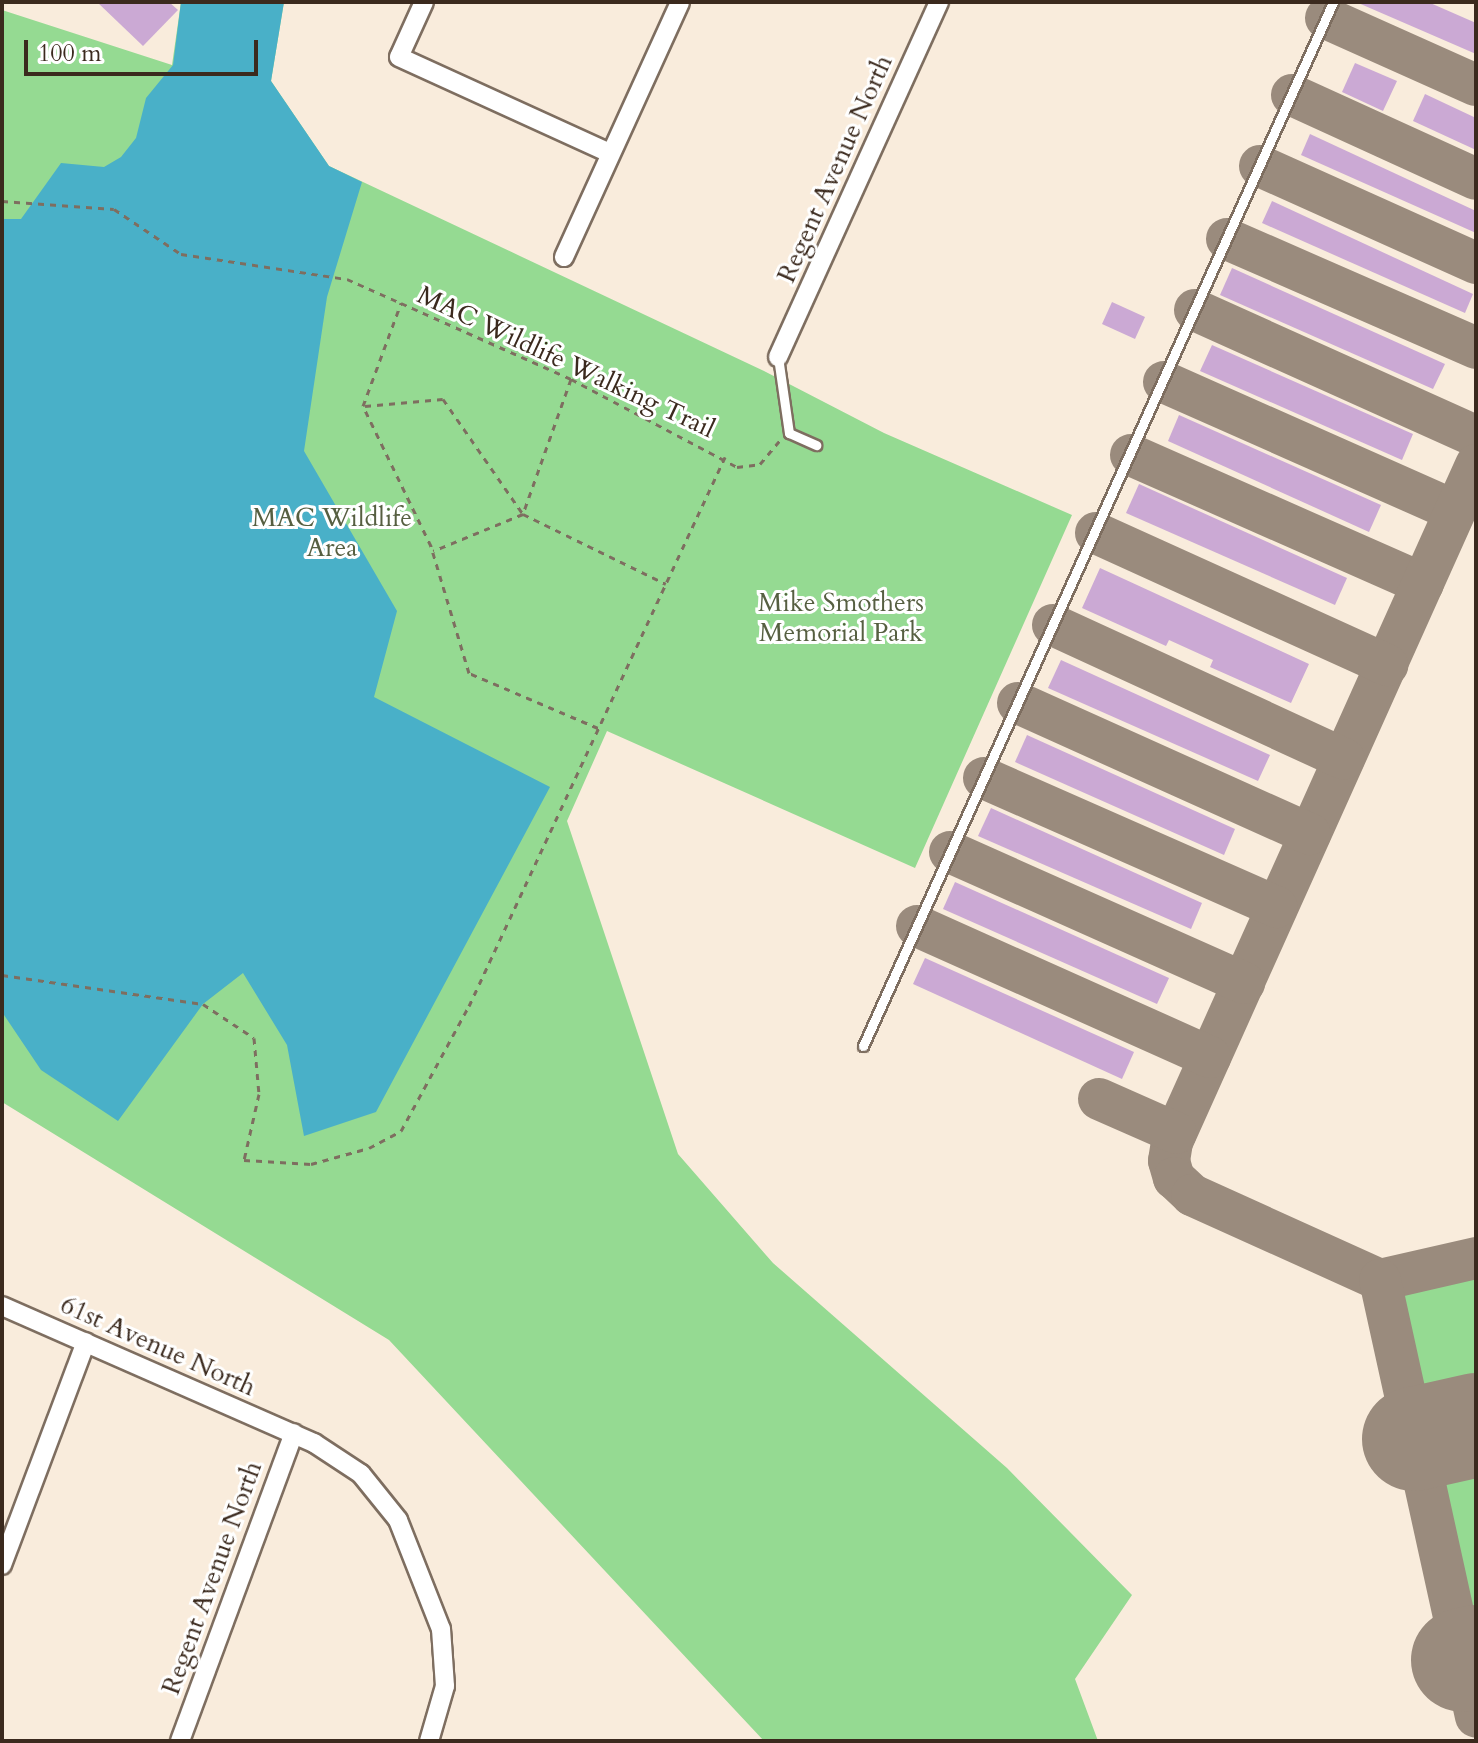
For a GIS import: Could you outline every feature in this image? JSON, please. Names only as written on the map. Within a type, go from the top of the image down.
[{"type":"street","points":[[424,2],[399,57],[610,153]]},
{"type":"street","points":[[564,257],[680,2]]},
{"type":"street","name":"Regent Avenue North","points":[[778,357],[939,2]]},
{"type":"street","name":"61st Avenue North","points":[[2,1306],[294,1433],[339,1456],[381,1495],[398,1520],[431,1596],[447,1662],[429,1741]]},
{"type":"street","points":[[2,1565],[86,1342]]},
{"type":"street","name":"Regent Avenue North","points":[[180,1741],[294,1433]]},
{"type":"lane","points":[[863,1046],[1333,2]]},
{"type":"lane","points":[[778,357],[789,433],[816,445]]},
{"type":"path","points":[[2,201],[114,209],[181,254],[347,279],[401,303]]},
{"type":"path","name":"MAC Wildlife Walking Trail","points":[[363,406],[401,303],[571,379],[725,457],[737,467],[760,464],[789,433]]},
{"type":"path","points":[[433,551],[523,514],[571,379]]},
{"type":"path","points":[[599,728],[469,673],[433,551],[363,406],[443,399],[523,514],[666,584]]},
{"type":"path","name":"MAC Wildlife Walking Trail","points":[[2,975],[203,1004],[254,1038],[259,1094],[244,1160],[311,1164],[369,1148],[401,1131],[469,1006],[725,457]]},
{"type":"green space","name":"MAC Wildlife Area","points":[[181,2],[284,2],[271,81],[329,166],[764,371],[884,433],[1072,515],[915,868],[607,731],[567,821],[678,1154],[773,1263],[1007,1468],[1132,1595],[1075,1679],[1098,1741],[764,1741],[389,1340],[2,1102],[2,10],[172,65]]},
{"type":"green space","points":[[1476,1268],[1476,1613],[1459,1586],[1397,1321],[1401,1298],[1415,1284]]},
{"type":"water","points":[[181,2],[284,2],[271,81],[329,166],[362,182],[327,297],[304,451],[397,611],[374,697],[550,787],[376,1112],[304,1136],[287,1045],[243,973],[203,1004],[118,1121],[41,1070],[2,1012],[2,219],[21,219],[61,163],[104,167],[121,157],[136,138],[146,98],[173,65]]},
{"type":"building","points":[[97,2],[169,2],[178,10],[143,46]]},
{"type":"building","points":[[1356,2],[1428,2],[1476,23],[1476,54]]},
{"type":"building","points":[[1355,63],[1397,81],[1383,111],[1342,92]]},
{"type":"building","points":[[1425,94],[1476,118],[1476,150],[1413,121]]},
{"type":"building","points":[[1310,134],[1476,211],[1476,233],[1301,155]]},
{"type":"building","points":[[1272,201],[1473,294],[1465,313],[1262,223]]},
{"type":"building","points":[[1232,268],[1445,364],[1433,389],[1220,295]]},
{"type":"building","points":[[1112,302],[1145,317],[1135,339],[1102,324]]},
{"type":"building","points":[[1212,345],[1413,434],[1402,460],[1200,371]]},
{"type":"building","points":[[1179,415],[1381,505],[1369,532],[1168,441]]},
{"type":"building","points":[[1139,484],[1347,578],[1335,605],[1126,513]]},
{"type":"building","points":[[1100,568],[1309,664],[1291,703],[1210,667],[1213,660],[1169,640],[1166,646],[1082,608]]},
{"type":"building","points":[[1061,660],[1270,755],[1258,781],[1048,688]]},
{"type":"building","points":[[1027,735],[1235,829],[1224,855],[1015,762]]},
{"type":"building","points":[[991,808],[1202,903],[1191,929],[978,836]]},
{"type":"building","points":[[955,882],[1169,978],[1157,1004],[943,909]]},
{"type":"building","points":[[925,958],[1134,1052],[1122,1079],[913,984]]},
{"type":"taxiway","points":[[1326,18],[1476,85]]},
{"type":"taxiway","points":[[1292,95],[1476,179]]},
{"type":"taxiway","points":[[1260,166],[1476,263]]},
{"type":"taxiway","points":[[1227,239],[1476,348]]},
{"type":"taxiway","points":[[1195,310],[1476,436]]},
{"type":"taxiway","points":[[1164,382],[1455,511]]},
{"type":"taxiway","points":[[1131,455],[1423,584]]},
{"type":"taxiway","points":[[1476,465],[1172,1142],[1169,1161],[1174,1178],[1192,1195],[1380,1280],[1476,1258]]},
{"type":"taxiway","points":[[1096,533],[1387,665]]},
{"type":"taxiway","points":[[1053,625],[1344,759]]},
{"type":"taxiway","points":[[1018,703],[1310,834]]},
{"type":"taxiway","points":[[984,778],[1277,907]]},
{"type":"taxiway","points":[[950,852],[1244,983]]},
{"type":"taxiway","points":[[917,926],[1210,1057]]},
{"type":"taxiway","points":[[1099,1099],[1176,1133]]},
{"type":"taxiway","points":[[1380,1280],[1476,1717]]},
{"type":"runway","points":[[1414,1439],[1476,1425]]},
{"type":"runway","points":[[1463,1660],[1476,1657]]},
{"type":"park label","name":"Mike Smothers Memorial Park","points":[[841,618]]}]
